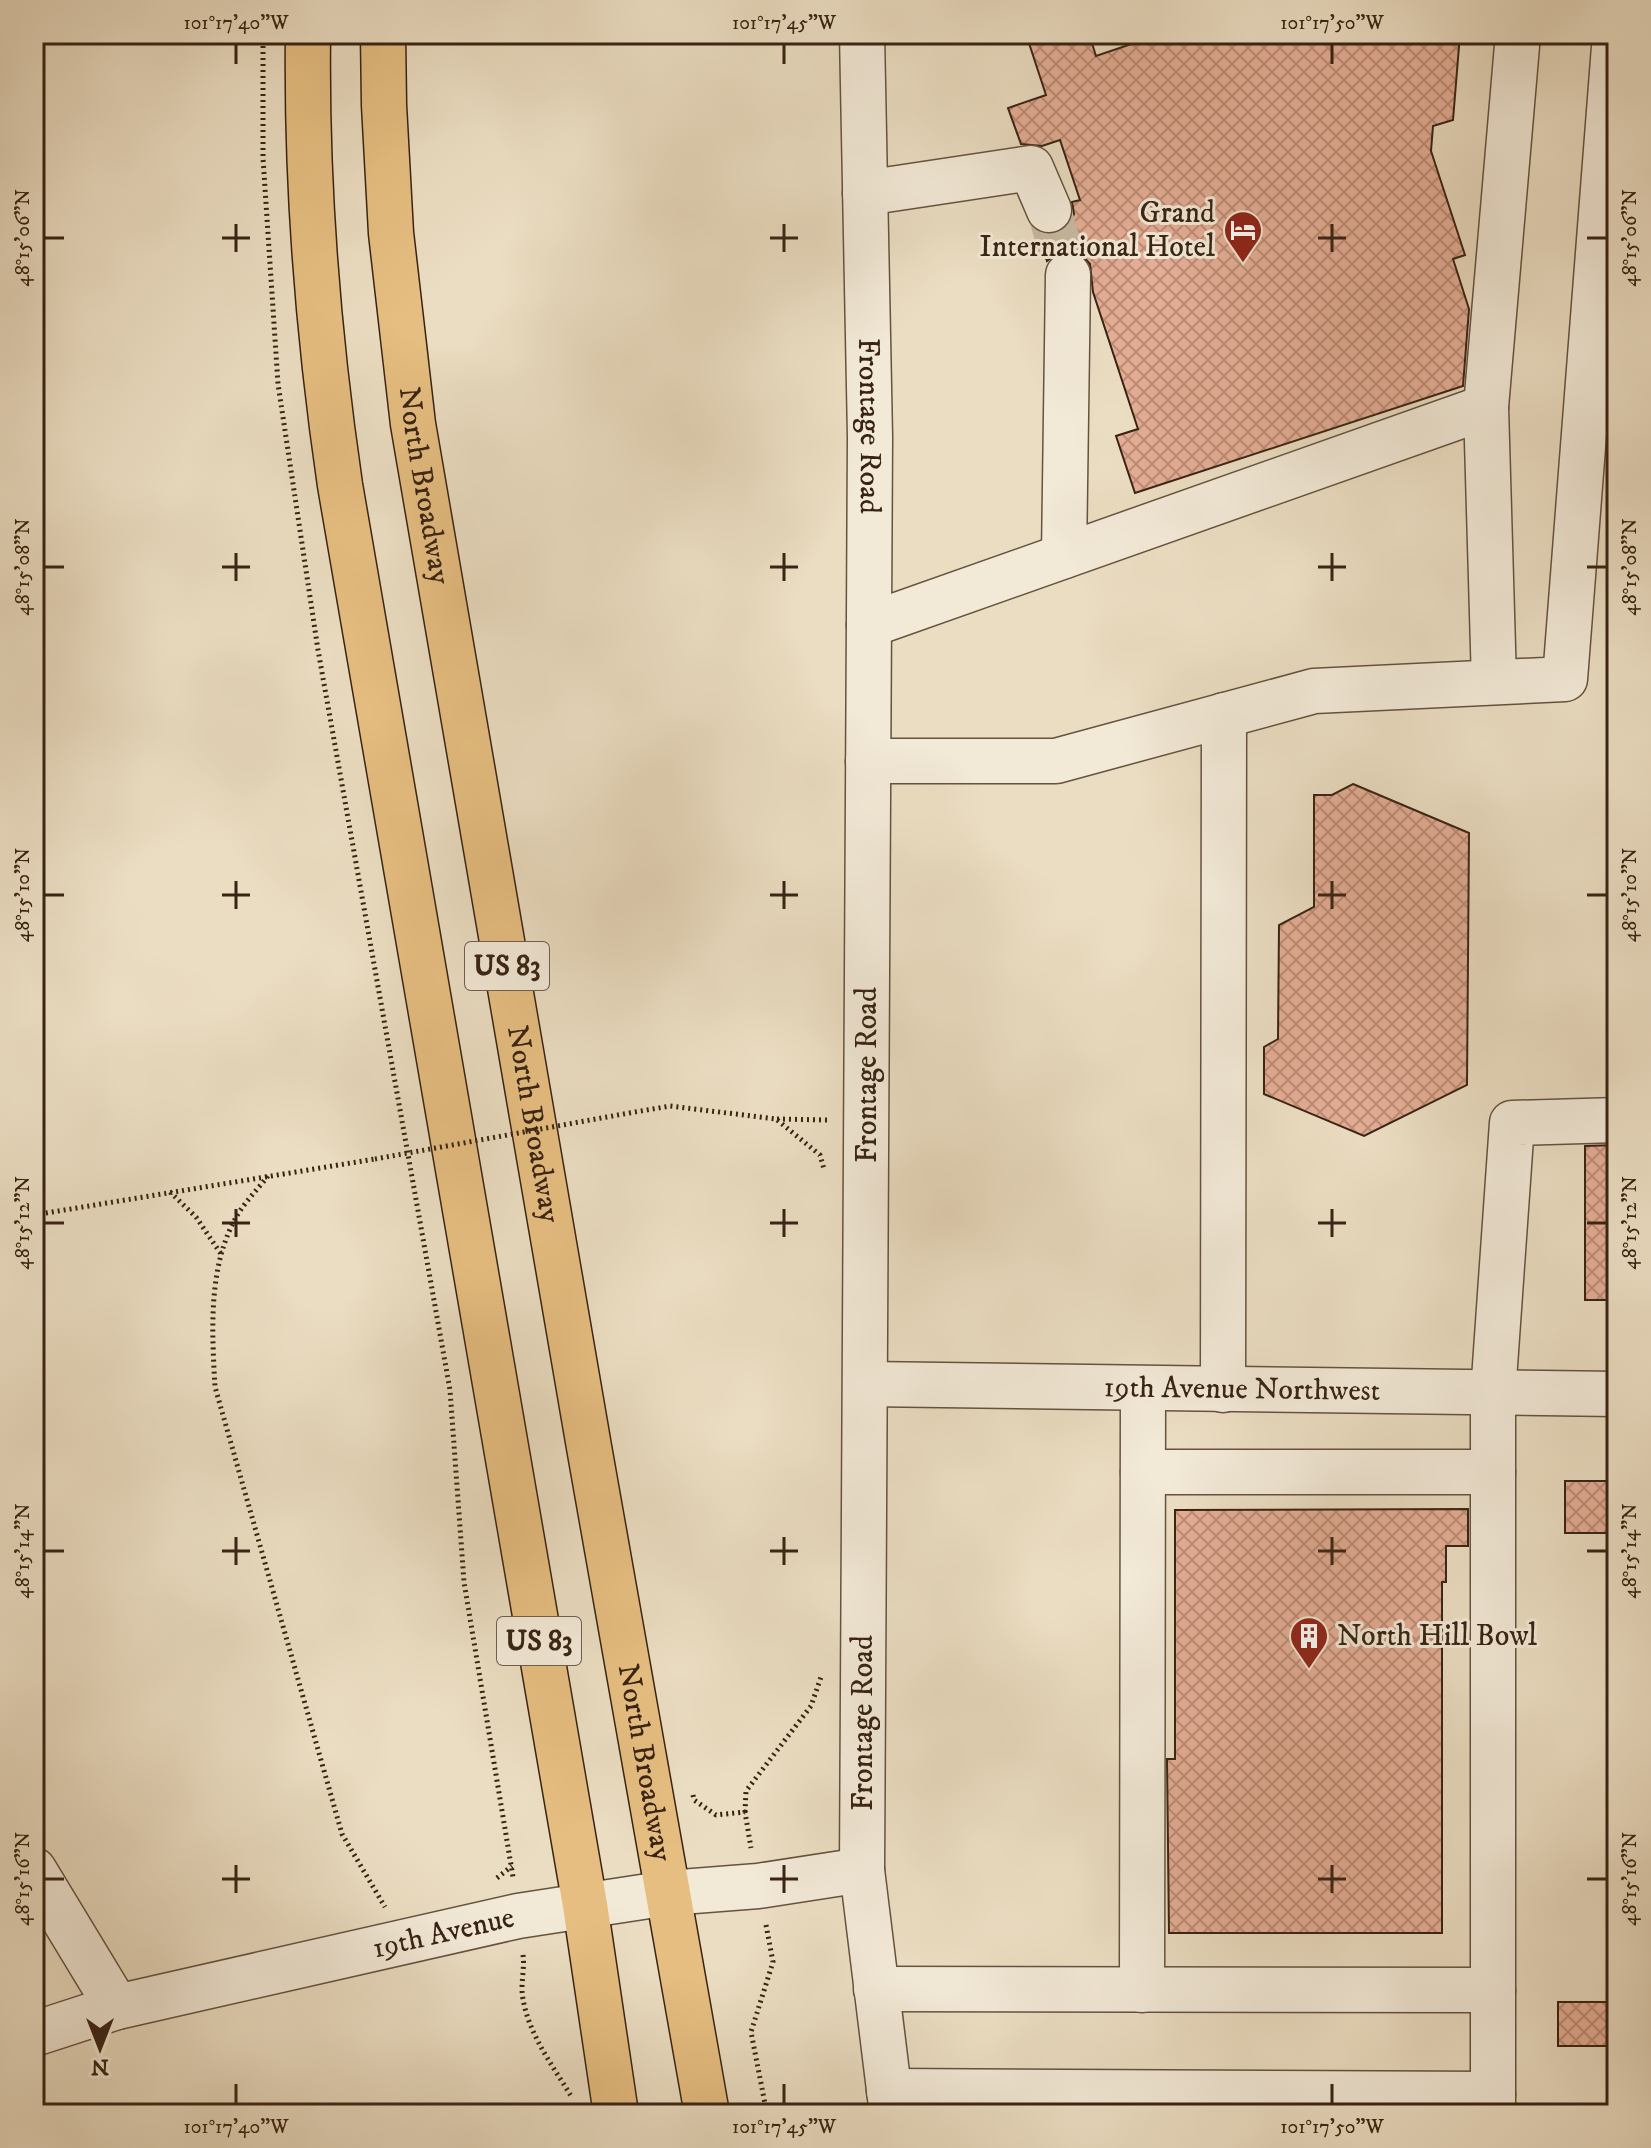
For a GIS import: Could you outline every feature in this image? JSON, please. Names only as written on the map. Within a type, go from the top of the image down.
[{"type":"main road","name":"US 83","points":[[308,34],[311,229],[323,359],[338,470],[585,1905],[616,2114]]},
{"type":"main road","name":"North Broadway","points":[[383,34],[391,233],[413,424],[707,2114]]},
{"type":"street","name":"Frontage Road","points":[[862,34],[870,437],[862,1870],[890,2103]]},
{"type":"street","points":[[1494,682],[1486,407],[1518,34]]},
{"type":"street","points":[[868,761],[1056,761],[1314,691],[1565,679],[1615,34]]},
{"type":"street","points":[[865,193],[1031,168],[1049,210]]},
{"type":"street","points":[[1064,556],[1068,275]]},
{"type":"street","points":[[869,625],[1486,407]]},
{"type":"street","points":[[1223,1390],[1224,715]]},
{"type":"street","points":[[890,2103],[1493,2104],[1493,1394],[1512,1123],[1617,1120]]},
{"type":"street","name":"19th Avenue Northwest","points":[[866,1384],[1617,1394]]},
{"type":"street","points":[[1142,1990],[1143,1389]]},
{"type":"street","points":[[1143,1472],[1493,1472]]},
{"type":"street","points":[[34,1870],[117,2007]]},
{"type":"street","name":"19th Avenue","points":[[34,2034],[117,2007],[518,1916],[668,1893],[758,1886],[862,1870]]},
{"type":"street","points":[[876,1989],[1493,1990]]},
{"type":"path","points":[[263,34],[263,158],[278,384],[318,650],[450,1390],[464,1582],[512,1866],[524,1969],[522,1997],[535,2036],[575,2103]]},
{"type":"path","points":[[34,1215],[375,1159],[670,1106],[776,1119],[867,1122]]},
{"type":"path","points":[[572,1110],[575,1126]]},
{"type":"path","points":[[776,1119],[820,1155],[828,1181]]},
{"type":"path","points":[[268,1176],[235,1220],[221,1254],[211,1325],[215,1387],[342,1834],[385,1908]]},
{"type":"path","points":[[170,1191],[196,1217],[221,1254]]},
{"type":"path","points":[[767,2114],[751,2032],[773,1962],[745,1812],[746,1791],[811,1706],[825,1665]]},
{"type":"path","points":[[691,1784],[694,1800],[716,1815],[745,1812]]},
{"type":"path","points":[[487,1885],[512,1866]]},
{"type":"building","name":"Grand International Hotel","points":[[1026,34],[1089,34],[1096,56],[1161,34],[1460,34],[1453,120],[1433,126],[1431,151],[1465,255],[1453,259],[1469,309],[1463,386],[1135,493],[1116,436],[1138,429],[1093,292],[1090,264],[1081,254],[1069,250],[1057,253],[1047,261],[1037,231],[1047,235],[1060,233],[1074,214],[1072,202],[1080,200],[1060,140],[1042,146],[1021,144],[1008,108],[1046,95]]},
{"type":"building","points":[[1353,784],[1469,833],[1467,1085],[1364,1136],[1264,1094],[1264,1047],[1278,1039],[1279,925],[1314,907],[1314,795],[1332,795]]},
{"type":"building","points":[[1617,1145],[1617,1300],[1585,1300],[1585,1146]]},
{"type":"building","points":[[1565,1481],[1617,1481],[1617,1533],[1565,1533]]},
{"type":"building","name":"North Hill Bowl","points":[[1468,1509],[1468,1546],[1446,1546],[1446,1582],[1442,1582],[1442,1933],[1169,1933],[1167,1759],[1175,1759],[1175,1510]]},
{"type":"building","points":[[1558,2002],[1617,2002],[1617,2046],[1558,2046]]},
{"type":"tunnel","points":[[1049,210],[1068,275]]},
{"type":"place","name":"Grand International Hotel","points":[[1243,264]]},
{"type":"place","name":"North Hill Bowl","points":[[1309,1670]]}]
